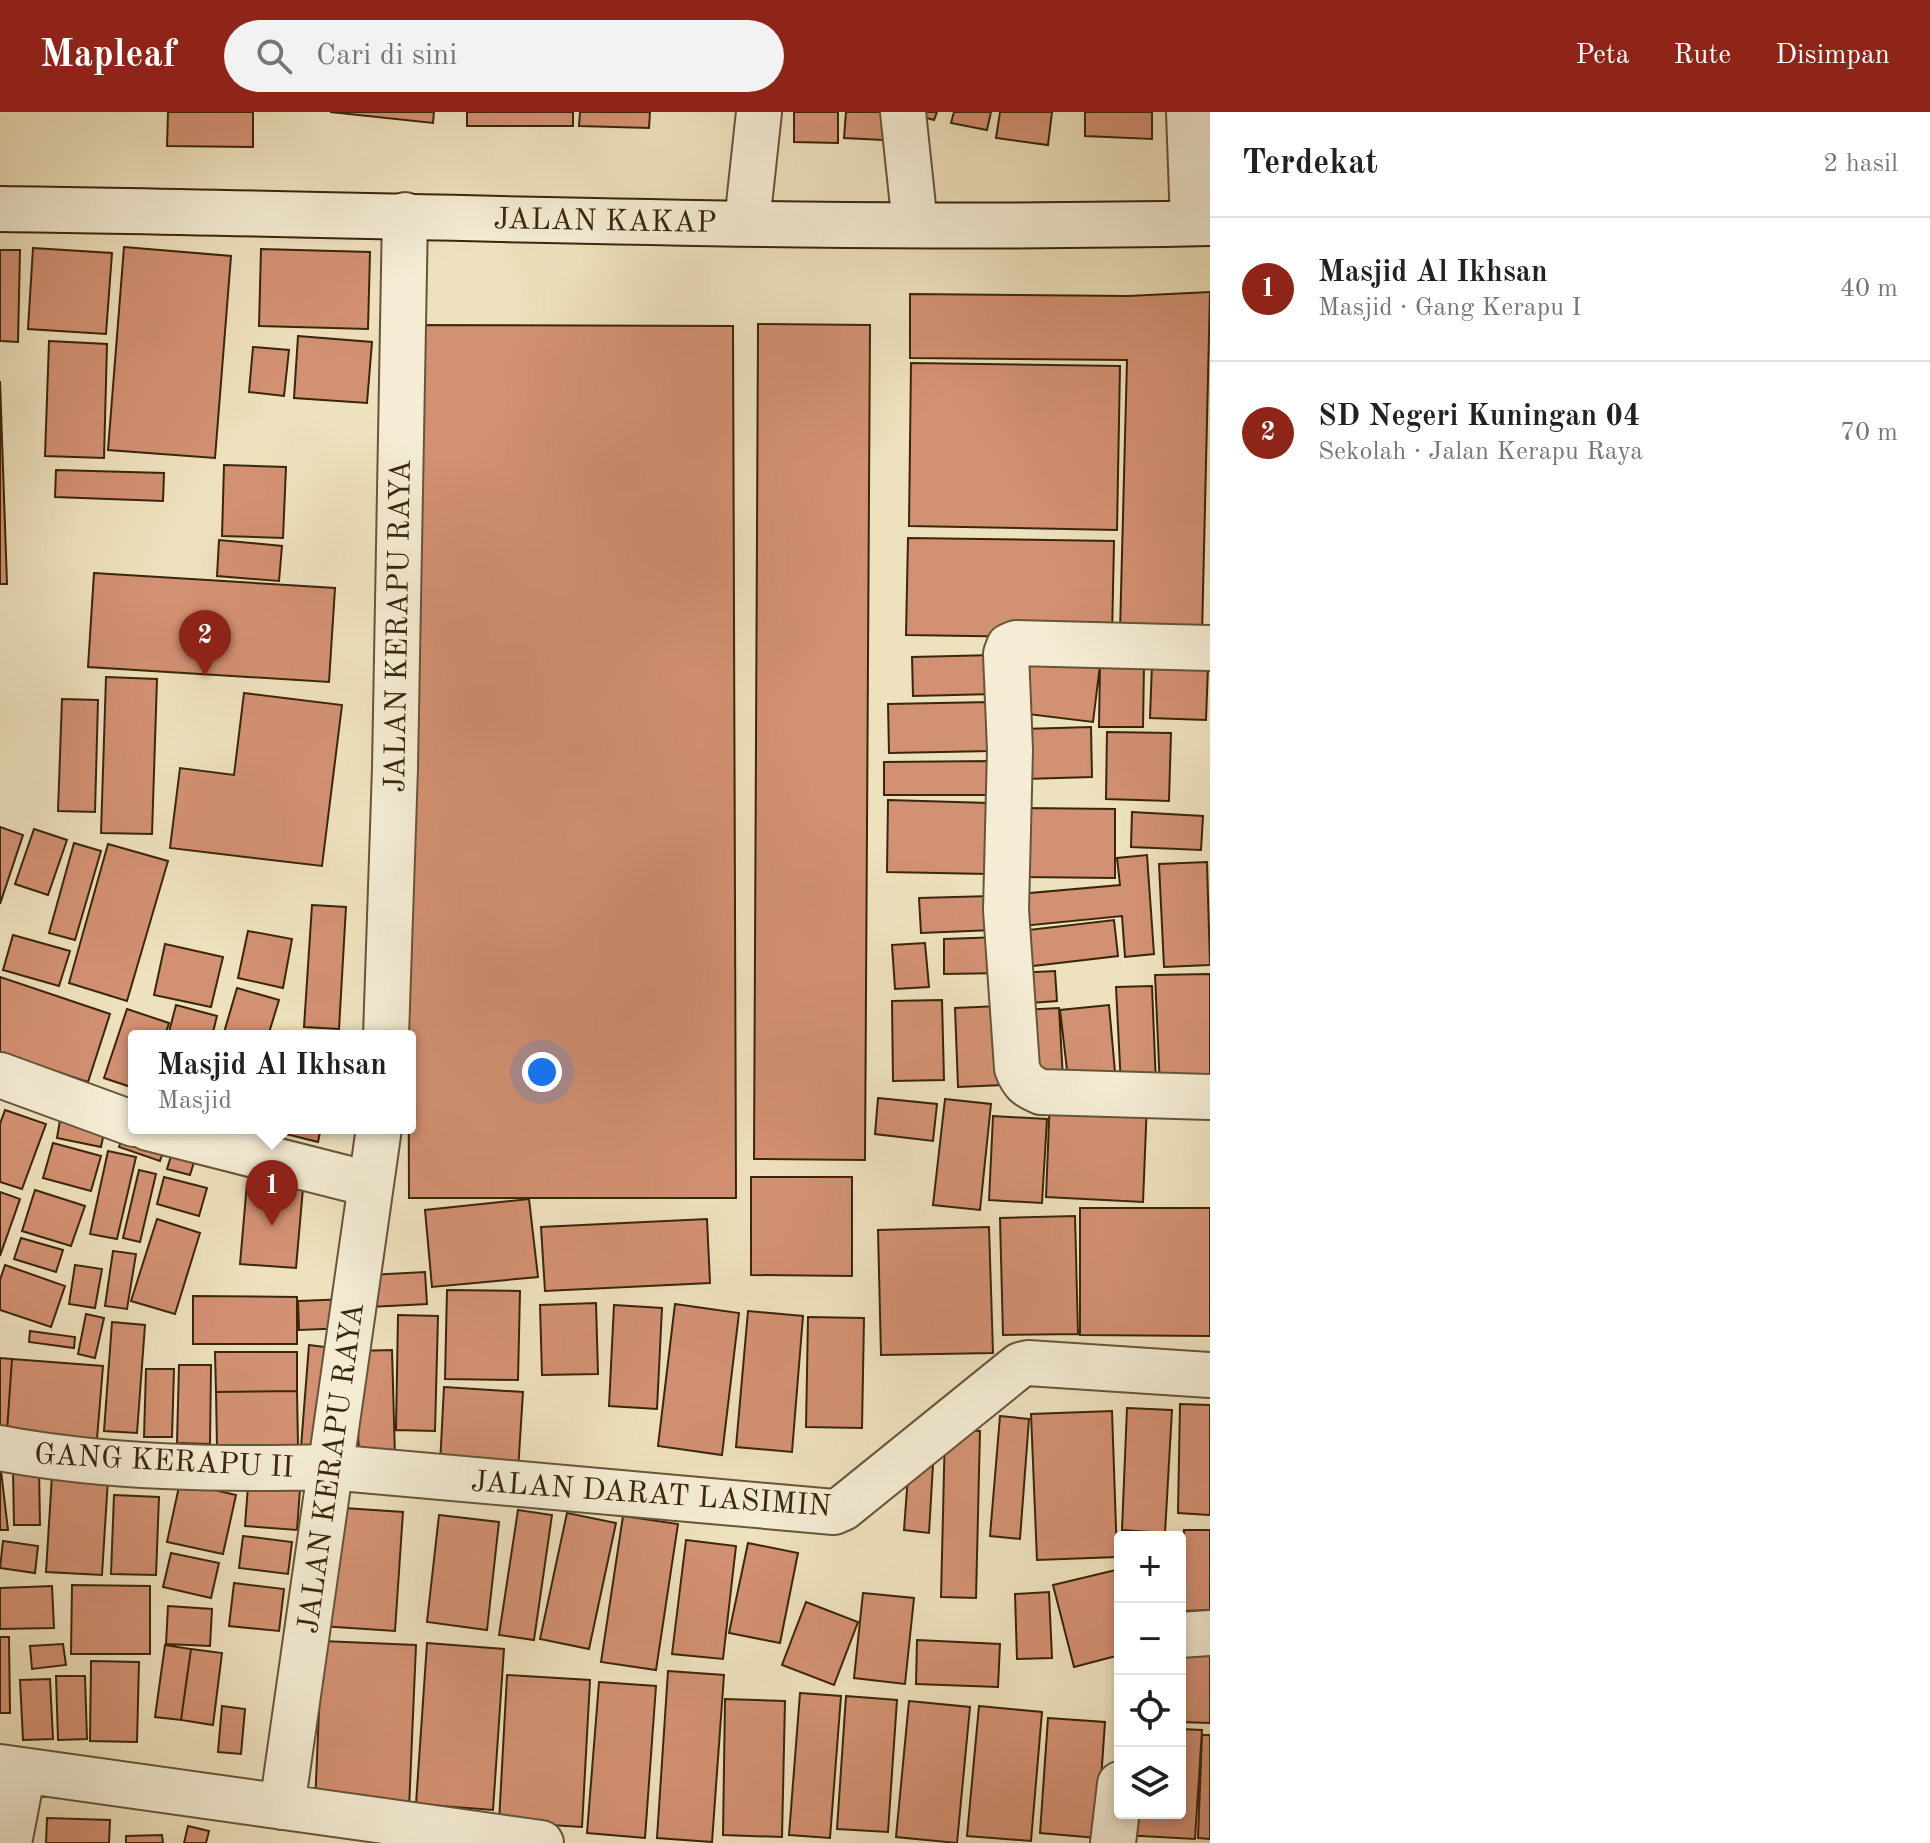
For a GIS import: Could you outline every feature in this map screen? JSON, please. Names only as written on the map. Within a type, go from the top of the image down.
[{"type":"street","points":[[747,223],[759,112]]},
{"type":"street","points":[[903,112],[915,225]]},
{"type":"street","points":[[1189,112],[1202,223]]},
{"type":"street","name":"JALAN KAKAP","points":[[0,209],[915,225],[1202,223]]},
{"type":"street","name":"JALAN KERAPU RAYA","points":[[386,1030],[395,768],[405,215]]},
{"type":"street","points":[[1210,648],[1016,643],[1009,646],[1006,654],[1010,750],[1006,910],[1017,1068],[1027,1087],[1041,1092],[1210,1097]]},
{"type":"street","points":[[0,1075],[128,1122]]},
{"type":"street","points":[[172,1134],[369,1184]]},
{"type":"street","name":"JALAN KERAPU RAYA","points":[[282,1807],[378,1134]]},
{"type":"street","name":"JALAN DARAT LASIMIN","points":[[329,1467],[834,1512],[843,1508],[1020,1365],[1028,1363],[1210,1375]]},
{"type":"street","name":"GANG KERAPU II","points":[[0,1448],[52,1458],[113,1462],[249,1469],[329,1467]]},
{"type":"street","points":[[1186,1635],[1210,1633]]},
{"type":"street","points":[[9,1843],[11,1769],[541,1843]]},
{"type":"street","points":[[1113,1843],[1116,1819]]},
{"type":"building","points":[[168,112],[253,112],[253,147],[167,146]]},
{"type":"building","points":[[330,112],[434,112],[433,123]]},
{"type":"building","points":[[467,112],[573,112],[573,126],[467,126]]},
{"type":"building","points":[[580,112],[650,112],[649,128],[579,126]]},
{"type":"building","points":[[794,112],[838,112],[838,143],[794,142]]},
{"type":"building","points":[[846,112],[885,112],[883,140],[844,138]]},
{"type":"building","points":[[906,112],[937,112],[934,120]]},
{"type":"building","points":[[954,112],[991,112],[987,130],[951,123]]},
{"type":"building","points":[[1000,112],[1052,112],[1048,145],[996,138]]},
{"type":"building","points":[[1085,112],[1152,112],[1152,139],[1085,136]]},
{"type":"building","points":[[124,247],[231,256],[215,458],[108,450]]},
{"type":"building","points":[[33,248],[112,253],[106,334],[28,329]]},
{"type":"building","points":[[261,249],[370,252],[368,329],[259,326]]},
{"type":"building","points":[[0,250],[20,250],[18,342],[0,341]]},
{"type":"building","points":[[1210,292],[1202,635],[1120,632],[1127,360],[910,358],[910,294],[1128,296]]},
{"type":"building","points":[[758,324],[870,325],[865,1160],[754,1159]]},
{"type":"building","points":[[406,325],[733,326],[736,1198],[409,1198],[409,1134],[416,1134],[416,1030],[408,1030]]},
{"type":"building","points":[[298,336],[372,342],[367,403],[294,398]]},
{"type":"building","points":[[49,341],[107,344],[104,458],[45,456]]},
{"type":"building","points":[[253,347],[289,350],[284,396],[249,392]]},
{"type":"building","points":[[911,363],[1120,366],[1117,530],[909,526]]},
{"type":"building","points":[[0,381],[7,584],[0,584]]},
{"type":"building","points":[[224,465],[286,467],[283,538],[222,536]]},
{"type":"building","points":[[56,470],[164,473],[163,501],[55,497]]},
{"type":"building","points":[[908,538],[1114,541],[1112,638],[906,635]]},
{"type":"building","points":[[219,540],[282,546],[279,581],[217,576]]},
{"type":"building","points":[[94,573],[335,588],[329,682],[88,667]]},
{"type":"building","points":[[995,655],[995,694],[913,696],[912,657]]},
{"type":"building","points":[[1026,655],[1100,665],[1093,722],[1019,713]]},
{"type":"building","points":[[1144,664],[1143,727],[1099,727],[1100,665]]},
{"type":"building","points":[[1152,664],[1208,667],[1206,720],[1150,718]]},
{"type":"building","points":[[106,677],[157,679],[152,834],[101,833]]},
{"type":"building","points":[[244,693],[342,705],[322,866],[170,848],[180,768],[234,775]]},
{"type":"building","points":[[62,699],[98,700],[95,812],[58,811]]},
{"type":"building","points":[[991,702],[992,751],[889,753],[888,704]]},
{"type":"building","points":[[1091,727],[1092,777],[1025,779],[1023,729]]},
{"type":"building","points":[[1107,732],[1171,733],[1169,801],[1106,799]]},
{"type":"building","points":[[994,761],[995,795],[884,795],[884,762]]},
{"type":"building","points":[[888,800],[989,803],[988,874],[887,872]]},
{"type":"building","points":[[1025,808],[1115,809],[1115,878],[1024,877]]},
{"type":"building","points":[[1132,812],[1203,816],[1201,850],[1131,847]]},
{"type":"building","points":[[0,827],[23,835],[0,904]]},
{"type":"building","points":[[34,829],[67,840],[48,895],[15,884]]},
{"type":"building","points":[[74,843],[101,851],[75,940],[49,933]]},
{"type":"building","points":[[108,844],[168,861],[127,1001],[69,983]]},
{"type":"building","points":[[1147,855],[1154,954],[1125,957],[1122,916],[1022,926],[1019,894],[1120,885],[1117,858]]},
{"type":"building","points":[[1207,862],[1210,965],[1164,967],[1159,864]]},
{"type":"building","points":[[991,896],[993,930],[921,933],[919,898]]},
{"type":"building","points":[[312,905],[346,907],[339,1029],[304,1027]]},
{"type":"building","points":[[1114,920],[1118,956],[1016,968],[1011,932]]},
{"type":"building","points":[[248,931],[292,939],[283,988],[238,978]]},
{"type":"building","points":[[13,935],[70,951],[59,986],[3,970]]},
{"type":"building","points":[[1002,937],[1004,973],[944,974],[944,939]]},
{"type":"building","points":[[925,943],[929,987],[895,989],[892,945]]},
{"type":"building","points":[[165,944],[223,957],[211,1007],[154,995]]},
{"type":"building","points":[[1055,971],[1057,1001],[1017,1004],[1015,973]]},
{"type":"building","points":[[1210,974],[1210,1087],[1160,1088],[1155,975]]},
{"type":"building","points":[[0,977],[110,1014],[88,1082],[0,1053]]},
{"type":"building","points":[[1152,986],[1156,1084],[1121,1086],[1116,987]]},
{"type":"building","points":[[237,988],[279,1000],[270,1030],[225,1030]]},
{"type":"building","points":[[942,1000],[944,1080],[893,1081],[892,1001]]},
{"type":"building","points":[[176,1005],[217,1016],[214,1030],[170,1030]]},
{"type":"building","points":[[1109,1005],[1116,1083],[1069,1087],[1060,1010]]},
{"type":"building","points":[[999,1006],[1003,1085],[958,1087],[955,1008]]},
{"type":"building","points":[[1059,1008],[1063,1079],[1025,1081],[1021,1010]]},
{"type":"building","points":[[127,1009],[169,1023],[167,1030],[128,1030],[128,1086],[104,1078]]},
{"type":"building","points":[[1050,1097],[1147,1102],[1143,1202],[1046,1197]]},
{"type":"building","points":[[878,1098],[937,1104],[933,1141],[875,1134]]},
{"type":"building","points":[[945,1099],[991,1104],[980,1210],[933,1205]]},
{"type":"building","points":[[5,1110],[46,1124],[22,1189],[0,1182],[0,1124]]},
{"type":"building","points":[[993,1116],[1047,1119],[1042,1203],[989,1200]]},
{"type":"building","points":[[60,1120],[105,1128],[101,1147],[57,1138]]},
{"type":"building","points":[[125,1132],[165,1146],[160,1161],[119,1147]]},
{"type":"building","points":[[286,1134],[320,1134],[318,1142]]},
{"type":"building","points":[[53,1143],[101,1156],[91,1191],[43,1178]]},
{"type":"building","points":[[108,1151],[136,1157],[117,1239],[90,1234]]},
{"type":"building","points":[[171,1156],[194,1162],[190,1175],[167,1169]]},
{"type":"building","points":[[139,1170],[156,1174],[140,1242],[123,1238]]},
{"type":"building","points":[[164,1177],[207,1188],[199,1216],[157,1204]]},
{"type":"building","points":[[751,1177],[852,1177],[852,1276],[751,1275]]},
{"type":"building","points":[[247,1183],[303,1188],[296,1268],[240,1264]]},
{"type":"building","points":[[35,1190],[85,1206],[71,1246],[22,1231]]},
{"type":"building","points":[[0,1192],[20,1199],[0,1256]]},
{"type":"building","points":[[529,1199],[538,1277],[432,1287],[425,1210]]},
{"type":"building","points":[[1080,1208],[1210,1208],[1210,1336],[1080,1335]]},
{"type":"building","points":[[1075,1216],[1078,1334],[1003,1335],[1000,1218]]},
{"type":"building","points":[[157,1219],[200,1233],[175,1314],[131,1301]]},
{"type":"building","points":[[707,1219],[710,1283],[545,1291],[541,1227]]},
{"type":"building","points":[[989,1227],[993,1353],[881,1355],[878,1230]]},
{"type":"building","points":[[21,1238],[63,1250],[56,1272],[14,1259]]},
{"type":"building","points":[[113,1251],[136,1254],[127,1309],[105,1306]]},
{"type":"building","points":[[5,1265],[65,1286],[51,1327],[0,1310],[0,1280]]},
{"type":"building","points":[[75,1265],[102,1269],[95,1308],[69,1304]]},
{"type":"building","points":[[425,1272],[427,1304],[370,1307],[369,1275]]},
{"type":"building","points":[[447,1290],[520,1291],[518,1380],[445,1379]]},
{"type":"building","points":[[193,1296],[297,1297],[297,1344],[193,1344]]},
{"type":"building","points":[[349,1299],[349,1328],[299,1330],[298,1301]]},
{"type":"building","points":[[596,1303],[598,1374],[542,1375],[540,1305]]},
{"type":"building","points":[[675,1304],[739,1313],[722,1455],[658,1446]]},
{"type":"building","points":[[614,1305],[662,1308],[657,1409],[609,1406]]},
{"type":"building","points":[[748,1311],[803,1316],[792,1452],[736,1447]]},
{"type":"building","points":[[86,1314],[104,1318],[95,1358],[78,1354]]},
{"type":"building","points":[[398,1315],[438,1316],[435,1431],[396,1430]]},
{"type":"building","points":[[808,1317],[864,1318],[862,1428],[806,1427]]},
{"type":"building","points":[[112,1322],[145,1325],[137,1433],[104,1431]]},
{"type":"building","points":[[30,1331],[75,1337],[74,1348],[29,1342]]},
{"type":"building","points":[[309,1345],[333,1348],[325,1449],[301,1447]]},
{"type":"building","points":[[392,1350],[395,1457],[359,1457],[355,1351]]},
{"type":"building","points":[[215,1352],[297,1352],[297,1391],[216,1392]]},
{"type":"building","points":[[0,1358],[12,1359],[7,1431],[0,1430]]},
{"type":"building","points":[[12,1359],[103,1366],[97,1439],[7,1431]]},
{"type":"building","points":[[179,1365],[211,1365],[210,1444],[177,1443]]},
{"type":"building","points":[[146,1369],[174,1369],[172,1437],[144,1437]]},
{"type":"building","points":[[444,1387],[523,1392],[518,1471],[440,1465]]},
{"type":"building","points":[[297,1391],[298,1446],[217,1446],[216,1392]]},
{"type":"building","points":[[1180,1404],[1210,1405],[1210,1515],[1178,1513]]},
{"type":"building","points":[[1127,1408],[1172,1410],[1165,1531],[1122,1530]]},
{"type":"building","points":[[1112,1411],[1116,1531],[1114,1557],[1037,1560],[1031,1414]]},
{"type":"building","points":[[1000,1416],[1029,1419],[1020,1539],[990,1536]]},
{"type":"building","points":[[945,1430],[980,1431],[976,1598],[941,1597]]},
{"type":"building","points":[[0,1462],[8,1530],[0,1530]]},
{"type":"building","points":[[909,1462],[933,1465],[929,1533],[904,1530]]},
{"type":"building","points":[[13,1469],[39,1469],[40,1525],[14,1525]]},
{"type":"building","points":[[52,1475],[108,1479],[102,1575],[46,1572]]},
{"type":"building","points":[[180,1482],[236,1495],[223,1554],[167,1542]]},
{"type":"building","points":[[248,1486],[300,1489],[297,1530],[245,1526]]},
{"type":"building","points":[[114,1495],[159,1497],[156,1575],[111,1574]]},
{"type":"building","points":[[329,1507],[403,1512],[395,1631],[321,1626]]},
{"type":"building","points":[[518,1510],[552,1515],[534,1640],[499,1635]]},
{"type":"building","points":[[567,1513],[616,1523],[589,1649],[540,1639]]},
{"type":"building","points":[[439,1515],[499,1522],[487,1630],[427,1622]]},
{"type":"building","points":[[623,1516],[678,1524],[656,1670],[601,1662]]},
{"type":"building","points":[[1210,1530],[1210,1610],[1186,1611],[1184,1531]]},
{"type":"building","points":[[243,1536],[292,1542],[288,1574],[239,1568]]},
{"type":"building","points":[[686,1540],[736,1546],[723,1659],[672,1654]]},
{"type":"building","points":[[3,1541],[38,1546],[35,1573],[0,1568]]},
{"type":"building","points":[[748,1543],[798,1553],[780,1643],[729,1633]]},
{"type":"building","points":[[171,1553],[219,1563],[211,1598],[163,1587]]},
{"type":"building","points":[[1114,1570],[1114,1657],[1074,1667],[1053,1585]]},
{"type":"building","points":[[234,1583],[284,1589],[279,1631],[229,1626]]},
{"type":"building","points":[[72,1585],[150,1586],[150,1654],[71,1654]]},
{"type":"building","points":[[52,1586],[54,1628],[0,1629],[0,1588]]},
{"type":"building","points":[[1049,1592],[1052,1658],[1017,1659],[1015,1594]]},
{"type":"building","points":[[863,1593],[914,1598],[905,1684],[854,1678]]},
{"type":"building","points":[[806,1602],[858,1622],[834,1685],[782,1665]]},
{"type":"building","points":[[168,1606],[212,1609],[210,1646],[166,1644]]},
{"type":"building","points":[[0,1637],[9,1637],[10,1713],[0,1713]]},
{"type":"building","points":[[917,1640],[1000,1644],[998,1687],[916,1684]]},
{"type":"building","points":[[322,1641],[416,1645],[409,1809],[315,1804]]},
{"type":"building","points":[[427,1643],[504,1649],[493,1810],[416,1804]]},
{"type":"building","points":[[63,1644],[66,1665],[32,1669],[30,1646]]},
{"type":"building","points":[[165,1645],[191,1649],[181,1720],[155,1717]]},
{"type":"building","points":[[1186,1645],[1210,1646],[1210,1723],[1186,1722]]},
{"type":"building","points":[[191,1649],[222,1653],[213,1725],[181,1720]]},
{"type":"building","points":[[91,1661],[139,1662],[137,1742],[90,1741]]},
{"type":"building","points":[[668,1671],[724,1675],[712,1842],[657,1838]]},
{"type":"building","points":[[507,1675],[590,1680],[582,1827],[499,1822]]},
{"type":"building","points":[[56,1676],[85,1676],[87,1739],[58,1740]]},
{"type":"building","points":[[50,1679],[53,1739],[23,1740],[20,1680]]},
{"type":"building","points":[[599,1682],[656,1686],[645,1838],[587,1833]]},
{"type":"building","points":[[800,1693],[841,1696],[830,1838],[789,1835]]},
{"type":"building","points":[[846,1696],[897,1700],[888,1832],[837,1829]]},
{"type":"building","points":[[725,1699],[785,1701],[782,1837],[723,1835]]},
{"type":"building","points":[[909,1701],[970,1707],[957,1843],[896,1837]]},
{"type":"building","points":[[222,1706],[245,1709],[241,1754],[218,1752]]},
{"type":"building","points":[[979,1706],[1042,1712],[1031,1841],[967,1836]]},
{"type":"building","points":[[1048,1718],[1105,1722],[1097,1838],[1040,1833]]},
{"type":"building","points":[[1186,1729],[1202,1730],[1195,1839],[1123,1835],[1124,1819],[1186,1819]]},
{"type":"building","points":[[1202,1735],[1210,1735],[1210,1839],[1198,1838]]},
{"type":"building","points":[[47,1818],[110,1820],[109,1843],[46,1843]]},
{"type":"building","points":[[188,1826],[209,1831],[206,1843],[184,1843]]},
{"type":"building","points":[[162,1835],[163,1843],[126,1843],[126,1836]]},
{"type":"place","name":"SD Negeri Kuningan 04","points":[[205,676]]},
{"type":"place","name":"Masjid Al Ikhsan","points":[[272,1226]]}]
